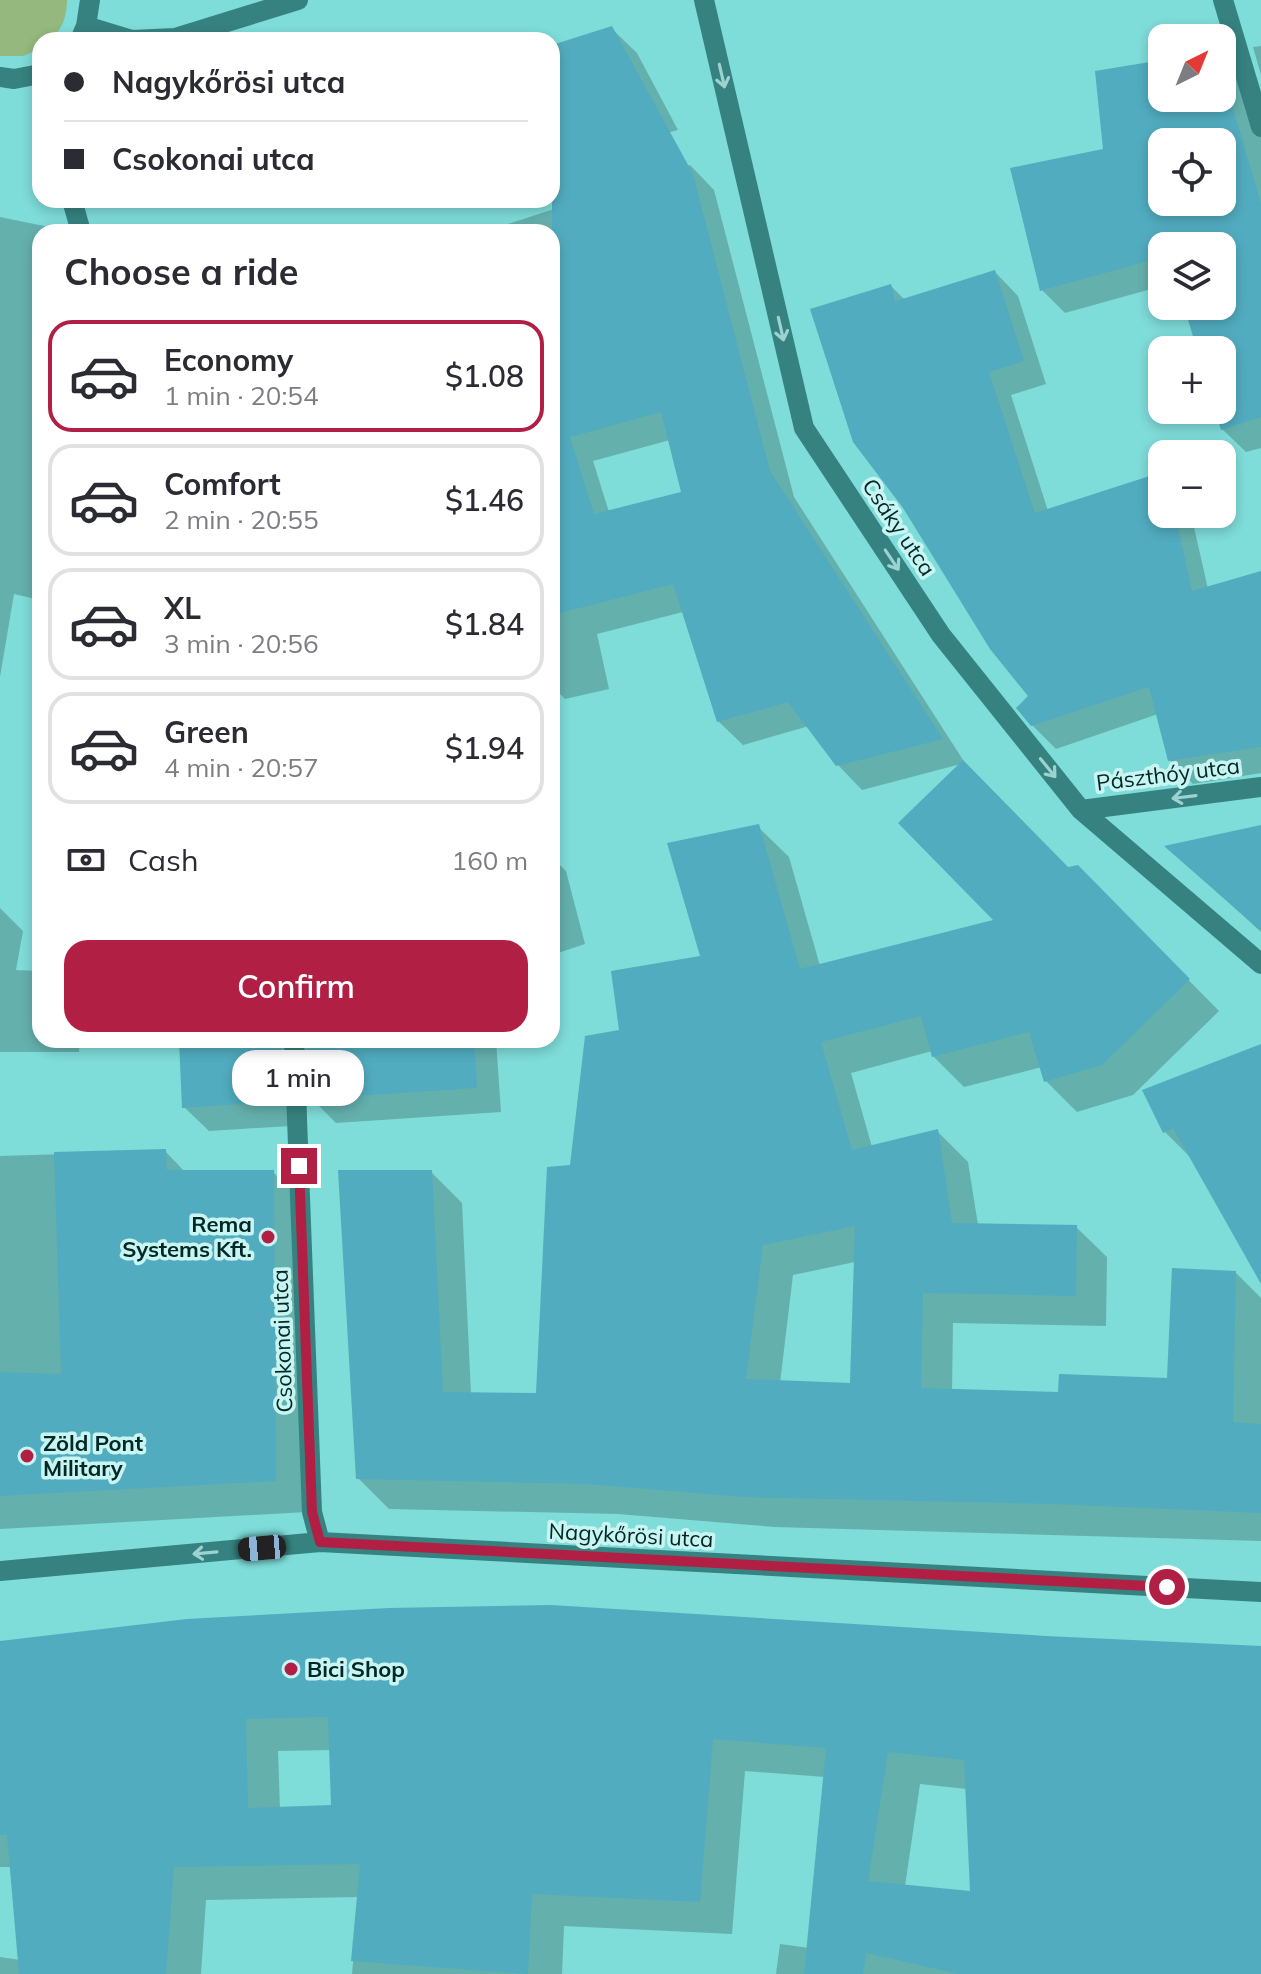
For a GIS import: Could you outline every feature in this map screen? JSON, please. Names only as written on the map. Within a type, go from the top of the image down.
[{"type":"street","points":[[83,32],[90,0]]},
{"type":"street","points":[[194,32],[298,0]]},
{"type":"street","name":"Csáky utca","points":[[704,0],[804,428],[941,635],[1081,810],[1261,964]]},
{"type":"street","points":[[1223,0],[1261,127]]},
{"type":"street","points":[[0,77],[14,79],[32,76]]},
{"type":"street","name":"Pászthóy utca","points":[[1081,810],[1261,787]]},
{"type":"street","name":"Csokonai utca","points":[[294,1048],[312,1512],[320,1542]]},
{"type":"street","name":"Nagykőrösi utca","points":[[0,1571],[320,1542],[1261,1592]]},
{"type":"green space","points":[[0,0],[67,0],[57,32],[32,32],[32,52],[23,56],[0,56]]},
{"type":"building","points":[[612,26],[693,174],[770,471],[943,739],[836,766],[788,702],[717,722],[673,584],[560,613],[560,224],[552,224],[552,208],[560,208],[560,42]],"holes":[[[661,412],[681,492],[594,514],[570,437]]]},
{"type":"building","points":[[1148,62],[1148,112],[1234,112],[1261,203],[1261,417],[1221,430],[1219,424],[1236,424],[1236,336],[1193,336],[1188,320],[1236,320],[1236,232],[1148,232],[1148,261],[1040,291],[1010,168],[1103,149],[1095,71]]},
{"type":"building","points":[[995,270],[1024,361],[989,372],[1035,513],[1148,477],[1148,528],[1178,528],[1192,591],[1261,571],[1261,747],[1168,761],[1149,687],[1031,726],[1016,708],[1028,696],[990,649],[903,508],[853,442],[810,309],[891,284],[896,301]]},
{"type":"building","points":[[963,760],[1068,867],[1078,865],[1190,979],[1102,1065],[1044,1082],[1029,1032],[932,1057],[921,1016],[821,1042],[852,1150],[938,1129],[952,1223],[1077,1225],[1076,1296],[923,1293],[921,1388],[1058,1392],[1059,1374],[1167,1378],[1172,1268],[1236,1271],[1233,1422],[1261,1424],[1261,1513],[1054,1504],[743,1497],[587,1484],[356,1479],[338,1170],[432,1170],[443,1392],[536,1393],[547,1167],[570,1165],[585,1036],[619,1030],[611,971],[700,956],[667,843],[759,824],[800,969],[993,920],[898,823]],"holes":[[[855,1226],[850,1383],[746,1379],[763,1245]]]},
{"type":"building","points":[[1261,825],[1261,931],[1164,846]]},
{"type":"building","points":[[1261,1044],[1261,1284],[1173,1128],[1163,1133],[1142,1090]]},
{"type":"building","points":[[179,1048],[281,1048],[283,1101],[182,1108]]},
{"type":"building","points":[[307,1048],[474,1048],[477,1088],[309,1099]]},
{"type":"building","points":[[166,1149],[167,1170],[274,1170],[276,1481],[0,1496],[0,1372],[61,1374],[54,1152]]},
{"type":"building","points":[[551,1605],[1046,1636],[1261,1646],[1261,1974],[959,1974],[866,1953],[863,1974],[804,1974],[826,1748],[713,1739],[700,1902],[532,1894],[528,1974],[351,1961],[360,1864],[174,1867],[166,1974],[19,1974],[7,1835],[0,1835],[0,1641],[187,1619],[389,1608]],"holes":[[[328,1717],[331,1805],[248,1808],[246,1719]],[[888,1752],[964,1760],[970,1891],[868,1881]]]},
{"type":"place","name":"Rema Systems Kft.","points":[[268,1237]]},
{"type":"place","name":"Zöld Pont Military","points":[[27,1456]]},
{"type":"place","name":"Bici Shop","points":[[291,1669]]},
{"type":"route","points":[[299,1166],[312,1512],[320,1542],[1167,1587]]}]
